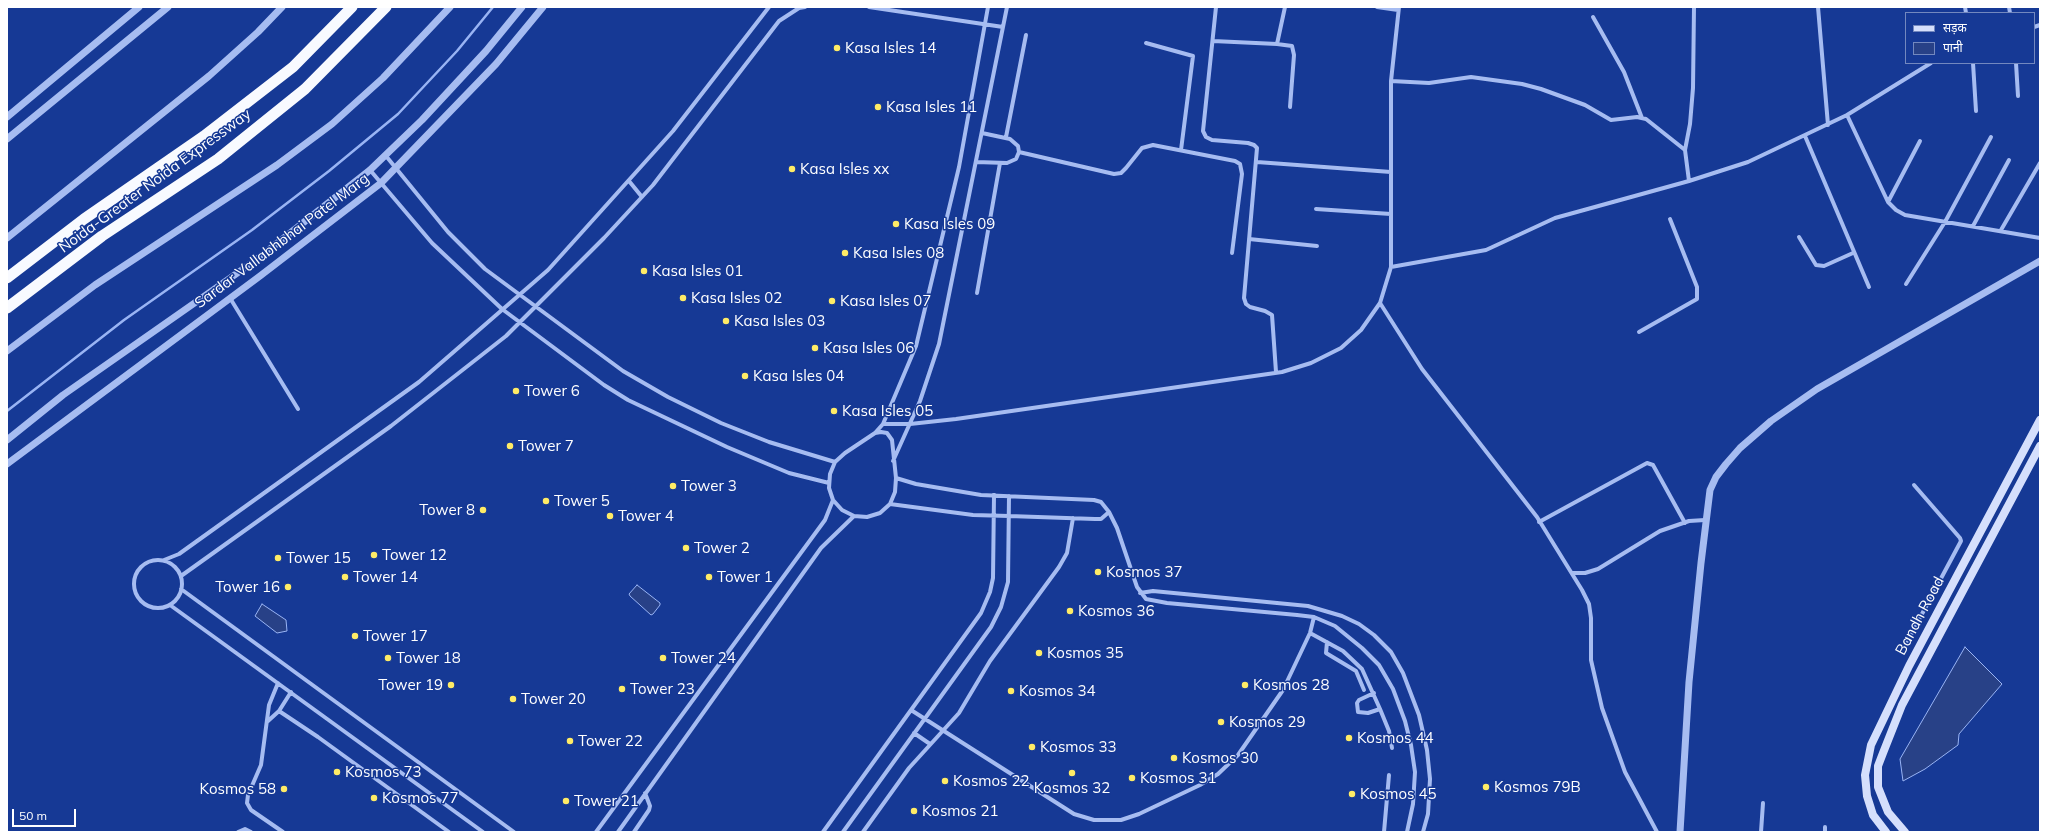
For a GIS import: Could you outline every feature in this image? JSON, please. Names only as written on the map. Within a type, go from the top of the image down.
[{"type":"highway","name":"Noida-Greater Noida Expressway","points":[[7,278],[84,219],[204,136],[293,67],[352,7]]},
{"type":"highway","name":"Noida-Greater Noida Expressway","points":[[7,308],[102,236],[218,159],[306,89],[386,7]]},
{"type":"main road","name":"Bandh Road","points":[[1886,832],[1873,815],[1867,796],[1865,775],[1871,745],[1909,666],[2040,420]]},
{"type":"main road","name":"Bandh Road","points":[[1905,832],[1888,812],[1878,787],[1878,766],[1902,705],[2040,446]]},
{"type":"street","points":[[7,117],[139,7]]},
{"type":"street","points":[[7,139],[168,7]]},
{"type":"street","points":[[7,238],[209,76],[258,32],[282,7]]},
{"type":"street","points":[[7,351],[95,285],[277,165],[332,124],[383,78],[450,7]]},
{"type":"street","name":"Sardar Vallabhbhai Patel Marg","points":[[7,440],[63,396],[256,260],[370,170],[386,156],[486,50],[522,7]]},
{"type":"street","name":"Sardar Vallabhbhai Patel Marg","points":[[7,464],[230,298],[381,183],[496,64],[543,7]]},
{"type":"street","points":[[164,560],[172,564],[181,576],[182,590],[178,598],[170,605],[162,608],[152,608],[143,604],[137,596],[134,587],[134,578],[138,569],[150,561],[164,560],[179,554],[419,382],[548,270],[674,132],[769,7]]},
{"type":"street","points":[[181,576],[391,426],[506,336],[642,197],[751,60],[779,21],[799,8],[805,7]]},
{"type":"street","points":[[869,7],[1003,27]]},
{"type":"street","points":[[875,434],[881,432],[890,436],[896,478],[895,492],[890,504],[880,513],[867,517],[854,516],[842,510],[833,500],[829,484],[830,474],[835,462],[875,434],[883,424],[916,346],[959,167],[988,7]]},
{"type":"street","points":[[893,461],[910,424],[939,344],[1007,7]]},
{"type":"street","points":[[1216,7],[1203,132],[1206,137],[1212,140],[1254,145],[1257,148],[1257,162],[1244,298],[1246,304],[1250,307],[1265,311],[1272,315],[1276,372]]},
{"type":"street","points":[[1277,44],[1285,7]]},
{"type":"street","points":[[883,424],[910,424],[1157,391],[1276,372],[1311,363],[1341,348],[1361,330],[1380,303],[1391,267],[1391,81],[1399,9],[1377,7]]},
{"type":"street","points":[[1689,181],[1685,150],[1690,124],[1694,7]]},
{"type":"street","points":[[1818,7],[1828,125]]},
{"type":"street","points":[[1593,17],[1621,67],[1642,118]]},
{"type":"street","points":[[1006,137],[1026,35]]},
{"type":"street","points":[[1213,41],[1287,44],[1294,48],[1290,107]]},
{"type":"street","points":[[1146,43],[1193,56],[1181,150]]},
{"type":"street","points":[[1972,64],[1976,111]]},
{"type":"street","points":[[2016,64],[2018,96]]},
{"type":"street","points":[[1391,267],[1486,250],[1555,218],[1689,181],[1748,162],[1848,115],[1924,65]]},
{"type":"street","points":[[1391,81],[1429,84],[1458,78],[1489,78],[1541,88],[1585,104],[1611,120],[1642,118],[1652,122],[1685,150]]},
{"type":"street","points":[[1848,115],[1888,202],[1896,210],[1905,215],[2001,230],[2040,238]]},
{"type":"street","points":[[976,162],[1000,163],[1011,161],[1016,159],[1019,152],[1014,141],[1006,137],[982,133]]},
{"type":"street","points":[[1805,136],[1853,253],[1869,287]]},
{"type":"street","points":[[1906,284],[1945,222],[1991,137]]},
{"type":"street","points":[[1888,202],[1920,141]]},
{"type":"street","points":[[1019,152],[1114,174],[1121,173],[1142,148],[1152,145],[1235,161],[1240,164],[1242,174],[1232,253]]},
{"type":"street","points":[[386,156],[448,232],[486,269],[535,307],[623,371],[668,397],[721,422],[769,442],[835,462]]},
{"type":"street","points":[[1973,226],[2009,160]]},
{"type":"street","points":[[1257,162],[1391,172]]},
{"type":"street","points":[[977,293],[1000,163]]},
{"type":"street","points":[[2001,230],[2040,163]]},
{"type":"street","points":[[370,170],[432,243],[502,310],[604,385],[628,400],[764,463],[829,484]]},
{"type":"street","points":[[629,181],[642,197]]},
{"type":"street","points":[[1316,209],[1391,214]]},
{"type":"street","points":[[1639,332],[1697,299],[1697,287],[1670,219]]},
{"type":"street","points":[[1799,237],[1816,265],[1824,266],[1853,253]]},
{"type":"street","points":[[1249,239],[1317,246]]},
{"type":"street","points":[[1680,832],[1689,682],[1705,520],[1710,490],[1716,477],[1740,448],[1771,421],[1817,389],[2040,262]]},
{"type":"street","points":[[230,298],[298,409]]},
{"type":"street","points":[[1380,303],[1422,369],[1540,522],[1589,604],[1591,618],[1591,660],[1602,708],[1625,772],[1657,832]]},
{"type":"street","points":[[1540,522],[1647,463],[1653,465],[1685,523]]},
{"type":"street","points":[[896,478],[916,484],[982,495],[1094,500],[1101,502],[1109,512],[1140,592],[1149,600],[1314,617],[1335,626],[1362,648],[1379,665],[1393,689],[1407,727],[1415,772],[1414,804],[1407,832]]},
{"type":"street","points":[[1907,642],[1961,541],[1914,486]]},
{"type":"street","points":[[824,832],[982,613],[990,592],[993,578],[994,495]]},
{"type":"street","points":[[843,832],[991,627],[1001,607],[1008,582],[1009,496]]},
{"type":"street","points":[[596,832],[825,520],[833,500]]},
{"type":"street","points":[[890,504],[973,515],[994,516],[1101,519],[1109,512]]},
{"type":"street","points":[[618,832],[821,548],[854,516]]},
{"type":"street","points":[[863,832],[904,774],[959,713],[990,661],[1064,560],[1073,518]]},
{"type":"street","points":[[1572,574],[1592,572],[1660,531],[1685,523],[1705,520]]},
{"type":"street","points":[[182,590],[514,832]]},
{"type":"street","points":[[1140,592],[1153,591],[1308,606],[1342,616],[1359,624],[1374,635],[1391,652],[1403,673],[1420,714],[1427,750],[1430,779],[1428,814],[1424,832]]},
{"type":"street","points":[[170,605],[483,832]]},
{"type":"street","points":[[911,710],[1074,814],[1094,820],[1121,820],[1139,814],[1200,785],[1218,774],[1238,755],[1283,690],[1310,633],[1314,617]]},
{"type":"street","points":[[1310,633],[1343,651],[1362,669],[1389,731],[1392,748]]},
{"type":"street","points":[[1327,642],[1326,653],[1356,671],[1364,690]]},
{"type":"street","points":[[278,683],[269,705],[262,766],[248,795],[247,803],[251,810],[283,832]]},
{"type":"street","points":[[268,721],[279,711],[291,692]]},
{"type":"street","points":[[1374,694],[1359,700],[1357,708],[1358,712],[1368,713],[1380,709]]},
{"type":"street","points":[[279,711],[318,737],[449,832]]},
{"type":"street","points":[[914,733],[930,744]]},
{"type":"street","points":[[1384,832],[1389,775]]},
{"type":"street","points":[[636,831],[650,806],[645,793]]},
{"type":"street","points":[[1761,832],[1762,803]]},
{"type":"street","points":[[1825,827],[1825,832]]},
{"type":"street","points":[[238,832],[245,829],[251,832]]},
{"type":"water","points":[[637,585],[660,603],[653,614],[651,615],[630,596],[629,594]]},
{"type":"water","points":[[262,604],[286,620],[287,631],[277,633],[255,616]]},
{"type":"water","points":[[1965,647],[2002,684],[1959,734],[1958,745],[1925,769],[1903,781],[1900,759]]},
{"type":"waterway","points":[[7,411],[124,320],[252,230],[329,171],[398,114],[457,51],[493,7]]},
{"type":"place","name":"Kasa Isles 14","points":[[837,48]]},
{"type":"place","name":"Kasa Isles 11","points":[[878,107]]},
{"type":"place","name":"Kasa Isles xx","points":[[792,169]]},
{"type":"place","name":"Kasa Isles 09","points":[[896,224]]},
{"type":"place","name":"Kasa Isles 08","points":[[845,253]]},
{"type":"place","name":"Kasa Isles 01","points":[[644,271]]},
{"type":"place","name":"Kasa Isles 02","points":[[683,298]]},
{"type":"place","name":"Kasa Isles 07","points":[[832,301]]},
{"type":"place","name":"Kasa Isles 03","points":[[726,321]]},
{"type":"place","name":"Kasa Isles 06","points":[[815,348]]},
{"type":"place","name":"Kasa Isles 04","points":[[745,376]]},
{"type":"place","name":"Tower 6","points":[[516,391]]},
{"type":"place","name":"Kasa Isles 05","points":[[834,411]]},
{"type":"place","name":"Tower 7","points":[[510,446]]},
{"type":"place","name":"Tower 3","points":[[673,486]]},
{"type":"place","name":"Tower 5","points":[[546,501]]},
{"type":"place","name":"Tower 8","points":[[483,510]]},
{"type":"place","name":"Tower 4","points":[[610,516]]},
{"type":"place","name":"Tower 2","points":[[686,548]]},
{"type":"place","name":"Tower 12","points":[[374,555]]},
{"type":"place","name":"Tower 15","points":[[278,558]]},
{"type":"place","name":"Kosmos 37","points":[[1098,572]]},
{"type":"place","name":"Tower 14","points":[[345,577]]},
{"type":"place","name":"Tower 1","points":[[709,577]]},
{"type":"place","name":"Tower 16","points":[[288,587]]},
{"type":"place","name":"Kosmos 36","points":[[1070,611]]},
{"type":"place","name":"Tower 17","points":[[355,636]]},
{"type":"place","name":"Kosmos 35","points":[[1039,653]]},
{"type":"place","name":"Tower 18","points":[[388,658]]},
{"type":"place","name":"Tower 24","points":[[663,658]]},
{"type":"place","name":"Tower 19","points":[[451,685]]},
{"type":"place","name":"Kosmos 28","points":[[1245,685]]},
{"type":"place","name":"Tower 23","points":[[622,689]]},
{"type":"place","name":"Kosmos 34","points":[[1011,691]]},
{"type":"place","name":"Tower 20","points":[[513,699]]},
{"type":"place","name":"Kosmos 29","points":[[1221,722]]},
{"type":"place","name":"Kosmos 44","points":[[1349,738]]},
{"type":"place","name":"Tower 22","points":[[570,741]]},
{"type":"place","name":"Kosmos 33","points":[[1032,747]]},
{"type":"place","name":"Kosmos 30","points":[[1174,758]]},
{"type":"place","name":"Kosmos 73","points":[[337,772]]},
{"type":"place","name":"Kosmos 32","points":[[1072,773]]},
{"type":"place","name":"Kosmos 31","points":[[1132,778]]},
{"type":"place","name":"Kosmos 22","points":[[945,781]]},
{"type":"place","name":"Kosmos 79B","points":[[1486,787]]},
{"type":"place","name":"Kosmos 58","points":[[284,789]]},
{"type":"place","name":"Kosmos 45","points":[[1352,794]]},
{"type":"place","name":"Kosmos 77","points":[[374,798]]},
{"type":"place","name":"Tower 21","points":[[566,801]]},
{"type":"place","name":"Kosmos 21","points":[[914,811]]}]
